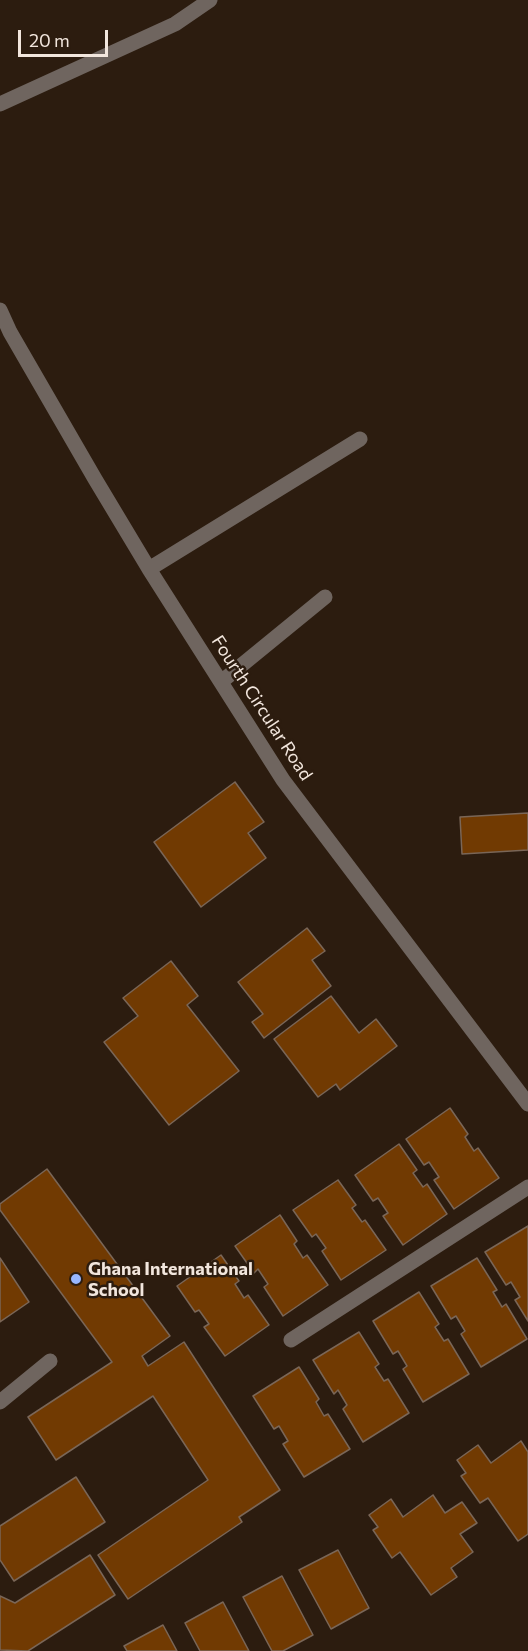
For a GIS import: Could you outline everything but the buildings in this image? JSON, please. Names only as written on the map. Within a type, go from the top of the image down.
[{"type":"street","points":[[0,104],[175,24],[210,0]]},
{"type":"street","name":"Fourth Circular Road","points":[[0,310],[10,332],[149,569],[283,780],[528,1104]]},
{"type":"street","points":[[149,569],[360,439]]},
{"type":"street","points":[[221,682],[325,597]]},
{"type":"street","points":[[291,1340],[528,1187]]},
{"type":"street","points":[[0,1402],[50,1361]]},
{"type":"place","name":"Ghana International School","points":[[76,1279]]}]
